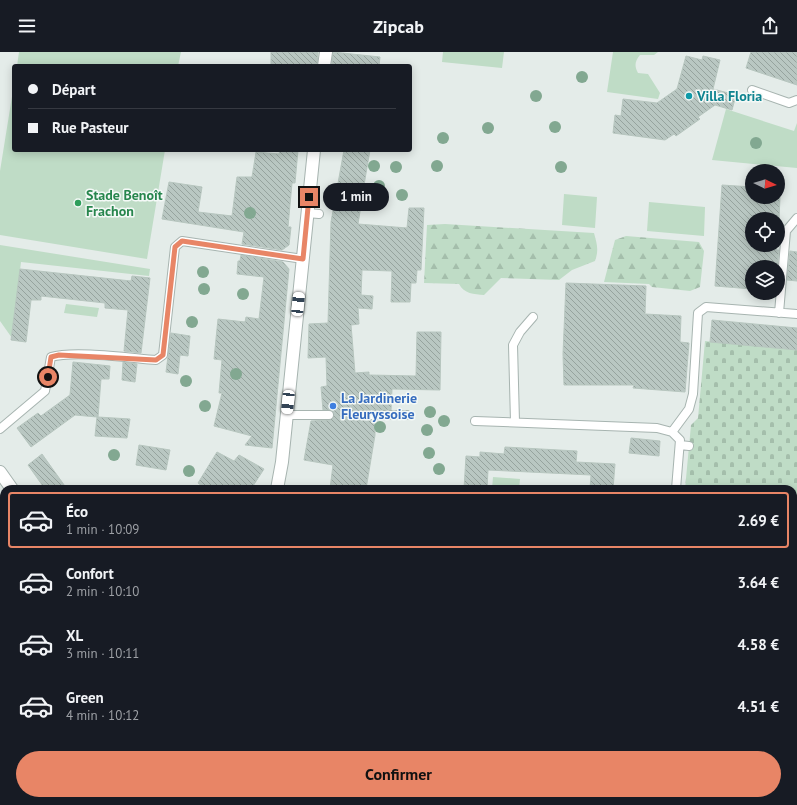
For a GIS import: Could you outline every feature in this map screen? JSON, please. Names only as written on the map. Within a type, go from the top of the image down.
[{"type":"street","points":[[324,64],[326,52]]},
{"type":"street","points":[[277,485],[278,461],[287,415],[303,259],[313,214],[314,152]]},
{"type":"street","points":[[0,472],[9,485]]},
{"type":"lane","points":[[752,90],[789,103],[797,100]]},
{"type":"lane","points":[[779,313],[786,231],[797,218]]},
{"type":"lane","points":[[0,429],[45,391],[51,357],[59,355],[94,355],[156,360],[163,355],[175,247],[182,241],[303,259]]},
{"type":"lane","points":[[672,432],[689,409],[693,394],[698,313],[701,309],[706,307],[797,314]]},
{"type":"lane","points":[[515,422],[513,345],[520,332],[532,317]]},
{"type":"lane","points":[[287,415],[330,415]]},
{"type":"lane","points":[[357,415],[407,415]]},
{"type":"lane","points":[[475,421],[657,428],[672,432],[680,440],[676,485]]},
{"type":"lane","points":[[680,445],[689,446]]},
{"type":"green space","points":[[19,52],[181,52],[178,64],[17,64]]},
{"type":"green space","points":[[443,52],[504,52],[502,68],[442,62]]},
{"type":"green space","points":[[613,52],[658,52],[654,55],[640,55],[636,61],[636,68],[638,73],[648,74],[660,93],[658,99],[607,92]]},
{"type":"green space","name":"Stade Benoît Frachon","points":[[12,96],[12,152],[165,152],[147,259],[0,235],[0,171]]},
{"type":"green space","points":[[726,109],[794,131],[797,123],[797,168],[785,167],[785,164],[754,164],[712,160]]},
{"type":"green space","points":[[564,194],[597,197],[595,228],[562,225]]},
{"type":"green space","points":[[649,202],[705,207],[704,236],[647,231]]},
{"type":"green space","points":[[445,224],[594,233],[597,254],[595,261],[572,270],[559,280],[501,278],[484,295],[473,294],[466,292],[459,284],[424,283],[427,225]]},
{"type":"green space","points":[[626,236],[699,242],[704,251],[700,287],[690,291],[652,287],[649,284],[604,282],[615,240]]},
{"type":"green space","points":[[0,245],[150,269],[149,276],[21,262],[12,338],[0,321]]},
{"type":"green space","points":[[66,304],[99,308],[97,317],[64,313]]},
{"type":"green space","points":[[705,341],[797,350],[797,485],[685,485],[691,425],[698,418]]},
{"type":"green space","points":[[493,477],[520,479],[519,485],[492,485]]},
{"type":"building","points":[[271,52],[318,52],[317,64],[271,64]]},
{"type":"building","points":[[333,52],[380,57],[379,64],[332,64]]},
{"type":"building","points":[[751,52],[797,52],[797,85],[746,68]]},
{"type":"building","name":"Villa Floria","points":[[686,56],[702,60],[703,56],[720,60],[713,89],[736,95],[732,110],[715,105],[698,117],[700,119],[676,136],[674,134],[665,140],[613,133],[615,115],[621,116],[623,99],[657,103],[677,89]]},
{"type":"building","points":[[256,152],[279,154],[280,152],[298,152],[295,183],[292,183],[288,227],[291,227],[289,245],[282,250],[242,244],[244,232],[162,219],[169,182],[202,187],[198,212],[232,216],[237,177],[252,177]]},
{"type":"building","points":[[344,152],[370,152],[364,185],[373,186],[371,200],[362,199],[358,224],[407,228],[409,208],[424,208],[421,270],[417,270],[416,283],[411,283],[410,302],[391,302],[392,271],[362,270],[361,295],[373,296],[372,309],[358,308],[359,324],[351,325],[355,373],[369,372],[369,375],[416,376],[417,332],[441,332],[440,390],[392,389],[391,410],[357,410],[352,413],[352,417],[355,420],[375,420],[375,435],[367,485],[330,485],[333,465],[304,460],[311,421],[329,420],[334,415],[331,410],[323,410],[321,387],[327,386],[326,357],[308,358],[309,324],[328,323],[331,222]]},
{"type":"building","points":[[722,185],[745,187],[745,204],[780,204],[779,212],[745,212],[745,252],[779,252],[778,260],[745,260],[745,288],[715,286]]},
{"type":"building","points":[[790,251],[797,252],[797,281],[787,280]]},
{"type":"building","points":[[241,255],[283,262],[289,269],[272,448],[245,445],[252,436],[214,426],[222,393],[219,393],[222,360],[214,359],[218,319],[245,322],[246,317],[259,319],[264,277],[237,274],[238,261],[240,261]]},
{"type":"building","points":[[20,269],[131,281],[132,276],[150,278],[141,353],[124,351],[128,310],[105,308],[105,303],[41,296],[41,300],[31,300],[26,342],[11,340]]},
{"type":"building","points":[[566,283],[646,286],[645,314],[681,316],[680,342],[689,343],[685,392],[633,388],[634,385],[564,385],[563,354]]},
{"type":"building","points":[[712,320],[797,328],[797,350],[710,342]]},
{"type":"building","points":[[171,333],[190,336],[188,356],[180,355],[178,374],[166,372]]},
{"type":"building","points":[[73,362],[110,366],[109,379],[101,379],[98,417],[130,419],[127,438],[95,436],[97,417],[75,415],[31,447],[17,428],[38,413],[41,416],[70,395]]},
{"type":"building","points":[[123,362],[137,364],[135,382],[122,380]]},
{"type":"building","points":[[631,438],[660,441],[659,456],[629,453]]},
{"type":"building","points":[[139,445],[170,450],[166,470],[136,465]]},
{"type":"building","points":[[505,447],[577,451],[576,462],[615,464],[613,485],[590,485],[591,475],[488,470],[487,485],[464,485],[466,456],[480,457],[480,452],[504,454]]},
{"type":"building","points":[[217,452],[234,461],[239,455],[264,469],[254,485],[201,485],[198,483]]},
{"type":"building","points":[[42,454],[64,485],[42,485],[28,465]]},
{"type":"place","name":"Villa Floria","points":[[689,96]]},
{"type":"place","name":"Stade Benoît Frachon","points":[[78,203]]},
{"type":"place","name":"La Jardinerie Fleuryssoise","points":[[333,406]]},
{"type":"route","points":[[48,377],[51,357],[59,355],[94,355],[156,360],[163,355],[175,247],[182,241],[303,259],[309,197]]}]
